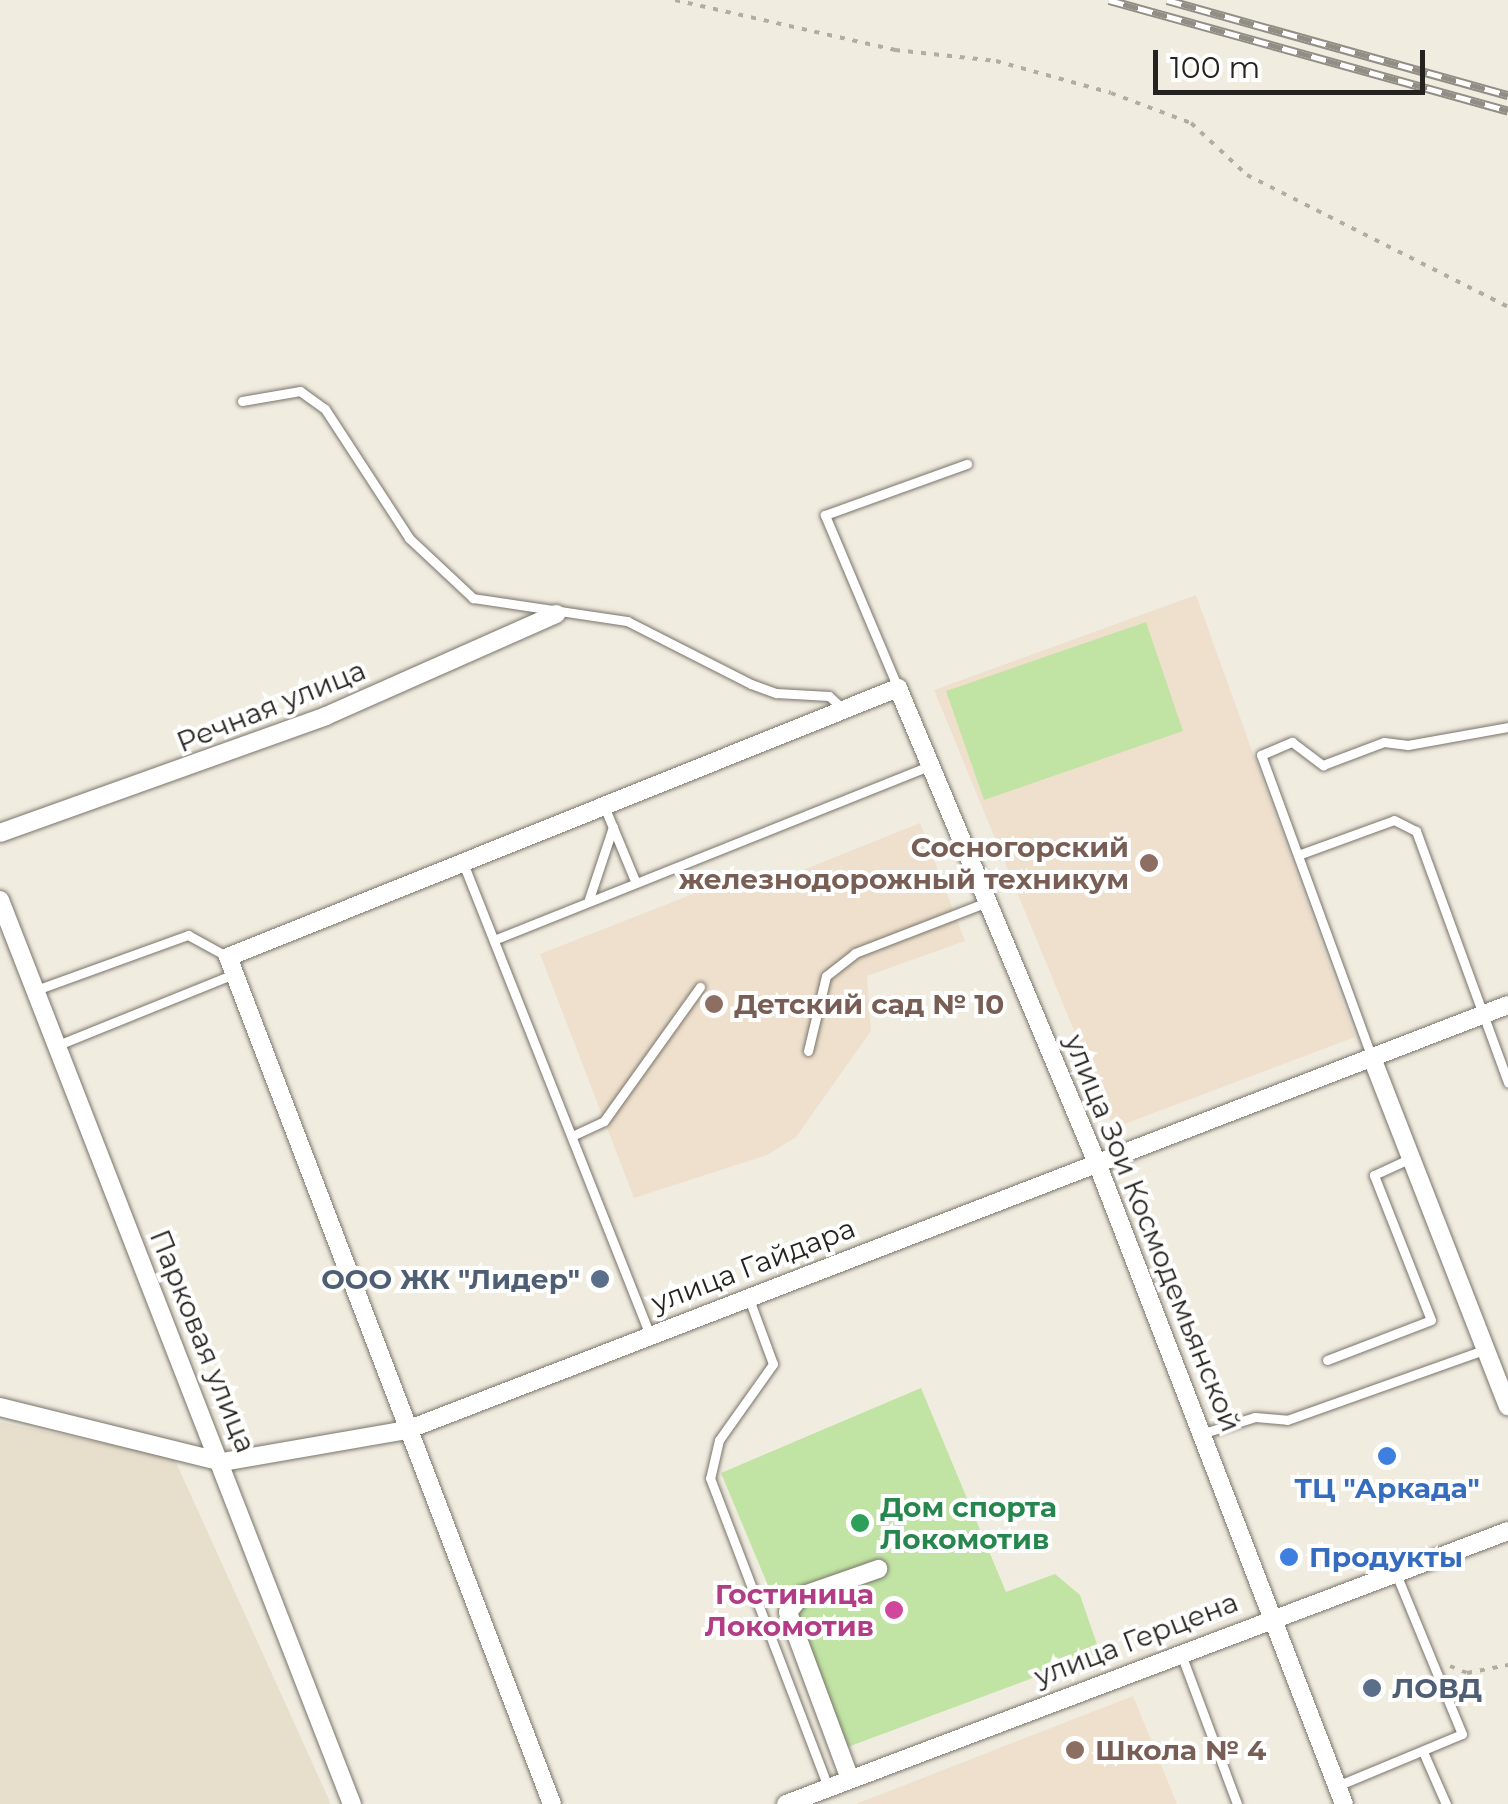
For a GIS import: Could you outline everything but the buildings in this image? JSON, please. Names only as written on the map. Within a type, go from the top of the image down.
[{"type":"street","name":"Речная улица","points":[[0,833],[326,716],[556,614]]},
{"type":"street","points":[[552,1804],[231,965],[463,862],[898,688]]},
{"type":"street","name":"улица Зои Космодемьянской","points":[[898,688],[1097,1163],[1340,1795]]},
{"type":"street","name":"Парковая улица","points":[[0,900],[352,1804]]},
{"type":"street","name":"улица Гайдара","points":[[0,1408],[222,1462],[407,1430],[1508,1005]]},
{"type":"street","points":[[1372,1058],[1508,1406]]},
{"type":"street","name":"улица Герцена","points":[[786,1804],[1273,1616],[1508,1531]]},
{"type":"street","points":[[850,1778],[788,1612],[801,1596],[878,1569]]},
{"type":"lane","points":[[242,401],[300,391],[325,409],[433,566],[474,598],[556,614],[628,621],[751,684],[776,693],[829,696],[844,710]]},
{"type":"lane","points":[[898,688],[825,515],[967,464]]},
{"type":"lane","points":[[1372,1058],[1260,754],[1292,742],[1323,765],[1384,742],[1408,746],[1508,727]]},
{"type":"lane","points":[[494,940],[931,764]]},
{"type":"lane","points":[[604,806],[635,881]]},
{"type":"lane","points":[[1298,856],[1394,820],[1416,831],[1508,1083]]},
{"type":"lane","points":[[588,899],[613,827]]},
{"type":"lane","points":[[463,862],[650,1335]]},
{"type":"lane","points":[[808,1051],[826,976],[855,953],[989,901]]},
{"type":"lane","points":[[36,990],[188,935],[231,965]]},
{"type":"lane","points":[[56,1046],[231,965]]},
{"type":"lane","points":[[572,1136],[604,1121],[700,987]]},
{"type":"lane","points":[[1327,1360],[1431,1320],[1374,1175],[1411,1158]]},
{"type":"lane","points":[[748,1296],[773,1364],[718,1440],[710,1478],[828,1787]]},
{"type":"lane","points":[[1204,1433],[1255,1417],[1287,1420],[1486,1349]]},
{"type":"lane","points":[[1340,1795],[1462,1734],[1395,1571]]},
{"type":"lane","points":[[1180,1652],[1237,1804]]},
{"type":"lane","points":[[1424,1754],[1446,1804]]},
{"type":"path","points":[[675,0],[895,50],[996,61],[1111,93],[1191,123],[1247,174],[1508,307]]},
{"type":"path","points":[[1432,1660],[1466,1673],[1508,1666]]},
{"type":"shaded area","name":"Сосногорский железнодорожный техникум","points":[[1196,595],[1355,1037],[1114,1128],[934,690]]},
{"type":"shaded area","name":"Детский сад № 10","points":[[920,823],[965,941],[867,976],[871,1031],[796,1137],[767,1155],[634,1198],[540,954],[708,888],[783,878]]},
{"type":"shaded area","points":[[0,1422],[174,1458],[331,1804],[0,1804]]},
{"type":"shaded area","name":"Школа № 4","points":[[1133,1696],[1177,1804],[856,1804]]},
{"type":"green space","points":[[1146,622],[1183,731],[984,800],[946,691]]},
{"type":"green space","name":"Дом спорта Локомотив","points":[[921,1388],[1006,1592],[1055,1574],[1080,1595],[1100,1653],[837,1751],[721,1473]]},
{"type":"railway","points":[[1109,0],[1508,111]]},
{"type":"railway","points":[[1167,0],[1508,95]]},
{"type":"place","name":"Сосногорский железнодорожный техникум","points":[[1149,863]]},
{"type":"place","name":"Детский сад № 10","points":[[714,1004]]},
{"type":"place","name":"ООО ЖК \"Лидер\"","points":[[600,1279]]},
{"type":"place","name":"ТЦ \"Аркада\"","points":[[1387,1456]]},
{"type":"place","name":"Дом спорта Локомотив","points":[[860,1523]]},
{"type":"place","name":"Продукты","points":[[1289,1557]]},
{"type":"place","name":"Гостиница Локомотив","points":[[894,1610]]},
{"type":"place","name":"ЛОВД","points":[[1372,1688]]},
{"type":"place","name":"Школа № 4","points":[[1075,1750]]}]
